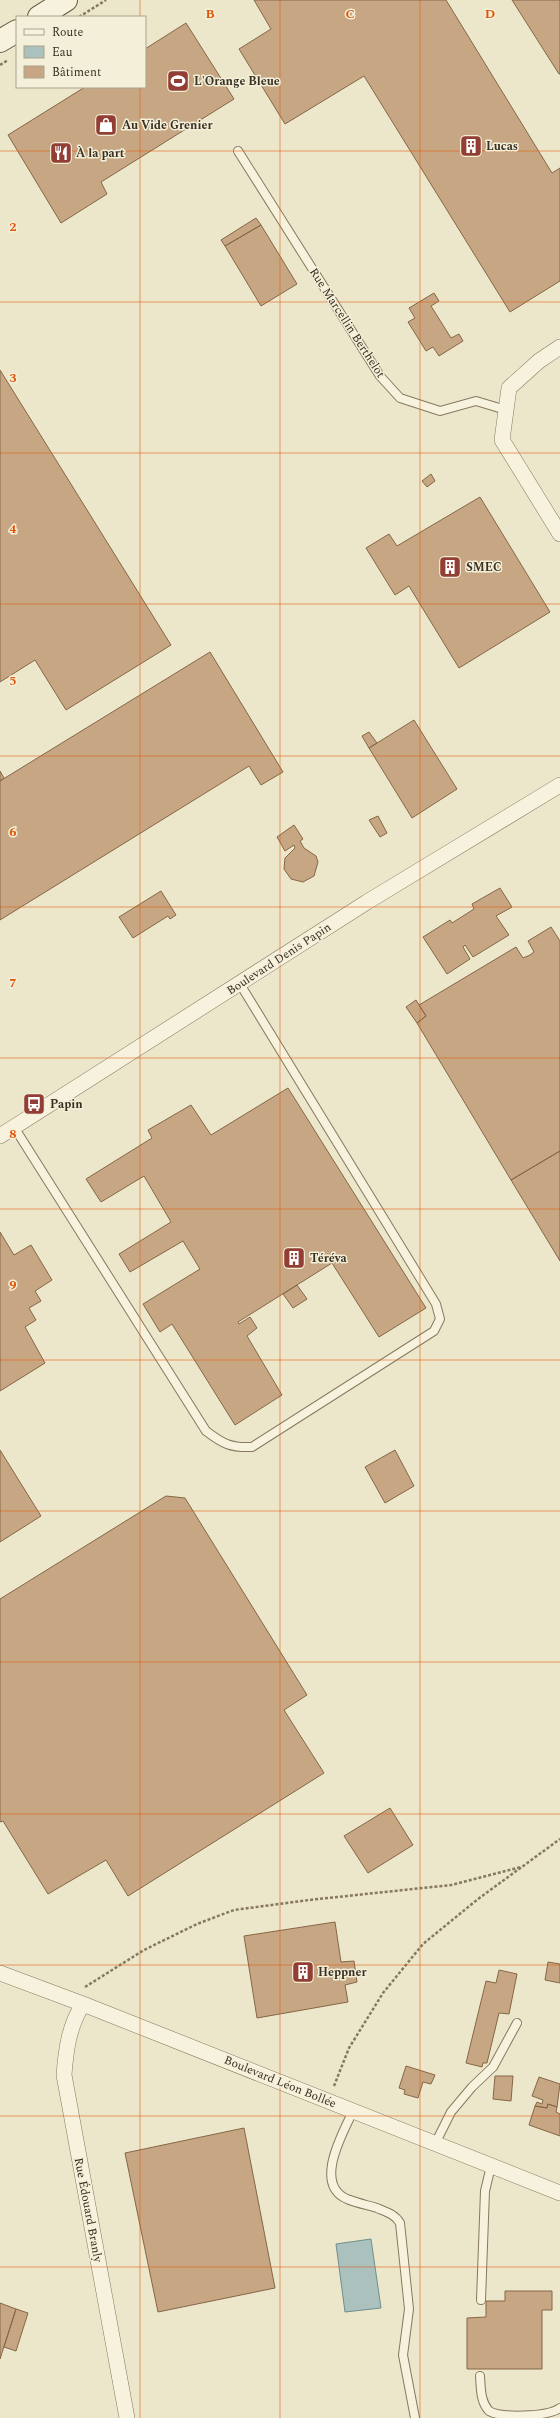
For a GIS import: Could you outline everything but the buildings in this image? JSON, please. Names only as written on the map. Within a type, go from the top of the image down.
[{"type":"main road","points":[[41,16],[66,0]]},
{"type":"main road","points":[[0,41],[16,32]]},
{"type":"street","points":[[560,347],[538,361],[509,388],[502,440],[560,534]]},
{"type":"street","name":"Boulevard Denis Papin","points":[[0,1136],[367,902],[560,786]]},
{"type":"street","name":"Boulevard Léon Bollée","points":[[0,1973],[83,2004],[560,2193]]},
{"type":"street","name":"Rue Édouard Branly","points":[[83,2004],[77,2014],[66,2044],[64,2075],[127,2418]]},
{"type":"lane","name":"Rue Marcellin Berthelot","points":[[238,151],[380,376],[400,398],[440,411],[476,401],[506,410]]},
{"type":"lane","points":[[14,1127],[206,1431],[219,1441],[234,1448],[252,1447],[434,1331],[440,1319],[436,1304],[240,984]]},
{"type":"lane","points":[[435,2144],[451,2112],[472,2087],[493,2067],[517,2023]]},
{"type":"lane","points":[[353,2111],[333,2161],[331,2180],[336,2191],[347,2199],[389,2213],[396,2217],[400,2223],[409,2309],[403,2356],[415,2418]]},
{"type":"lane","points":[[481,2300],[485,2191],[491,2166]]},
{"type":"lane","points":[[480,2376],[481,2394],[484,2404],[490,2412],[500,2416],[514,2418],[545,2414],[560,2408]]},
{"type":"path","points":[[80,16],[106,0]]},
{"type":"path","points":[[328,2101],[349,2048],[383,1993],[423,1944],[560,1839]]},
{"type":"path","points":[[69,1999],[99,1976],[144,1950],[197,1924],[234,1910],[309,1900],[451,1885],[522,1867]]},
{"type":"water","points":[[371,2239],[381,2308],[345,2312],[336,2244]]},
{"type":"place","name":"L'Orange Bleue","points":[[178,81]]},
{"type":"place","name":"Au Vide Grenier","points":[[106,125]]},
{"type":"place","name":"Lucas","points":[[471,146]]},
{"type":"place","name":"À la part","points":[[61,153]]},
{"type":"place","name":"SMEC","points":[[450,567]]},
{"type":"place","name":"Papin","points":[[34,1104]]},
{"type":"place","name":"Téréva","points":[[294,1258]]},
{"type":"place","name":"Heppner","points":[[303,1972]]}]
